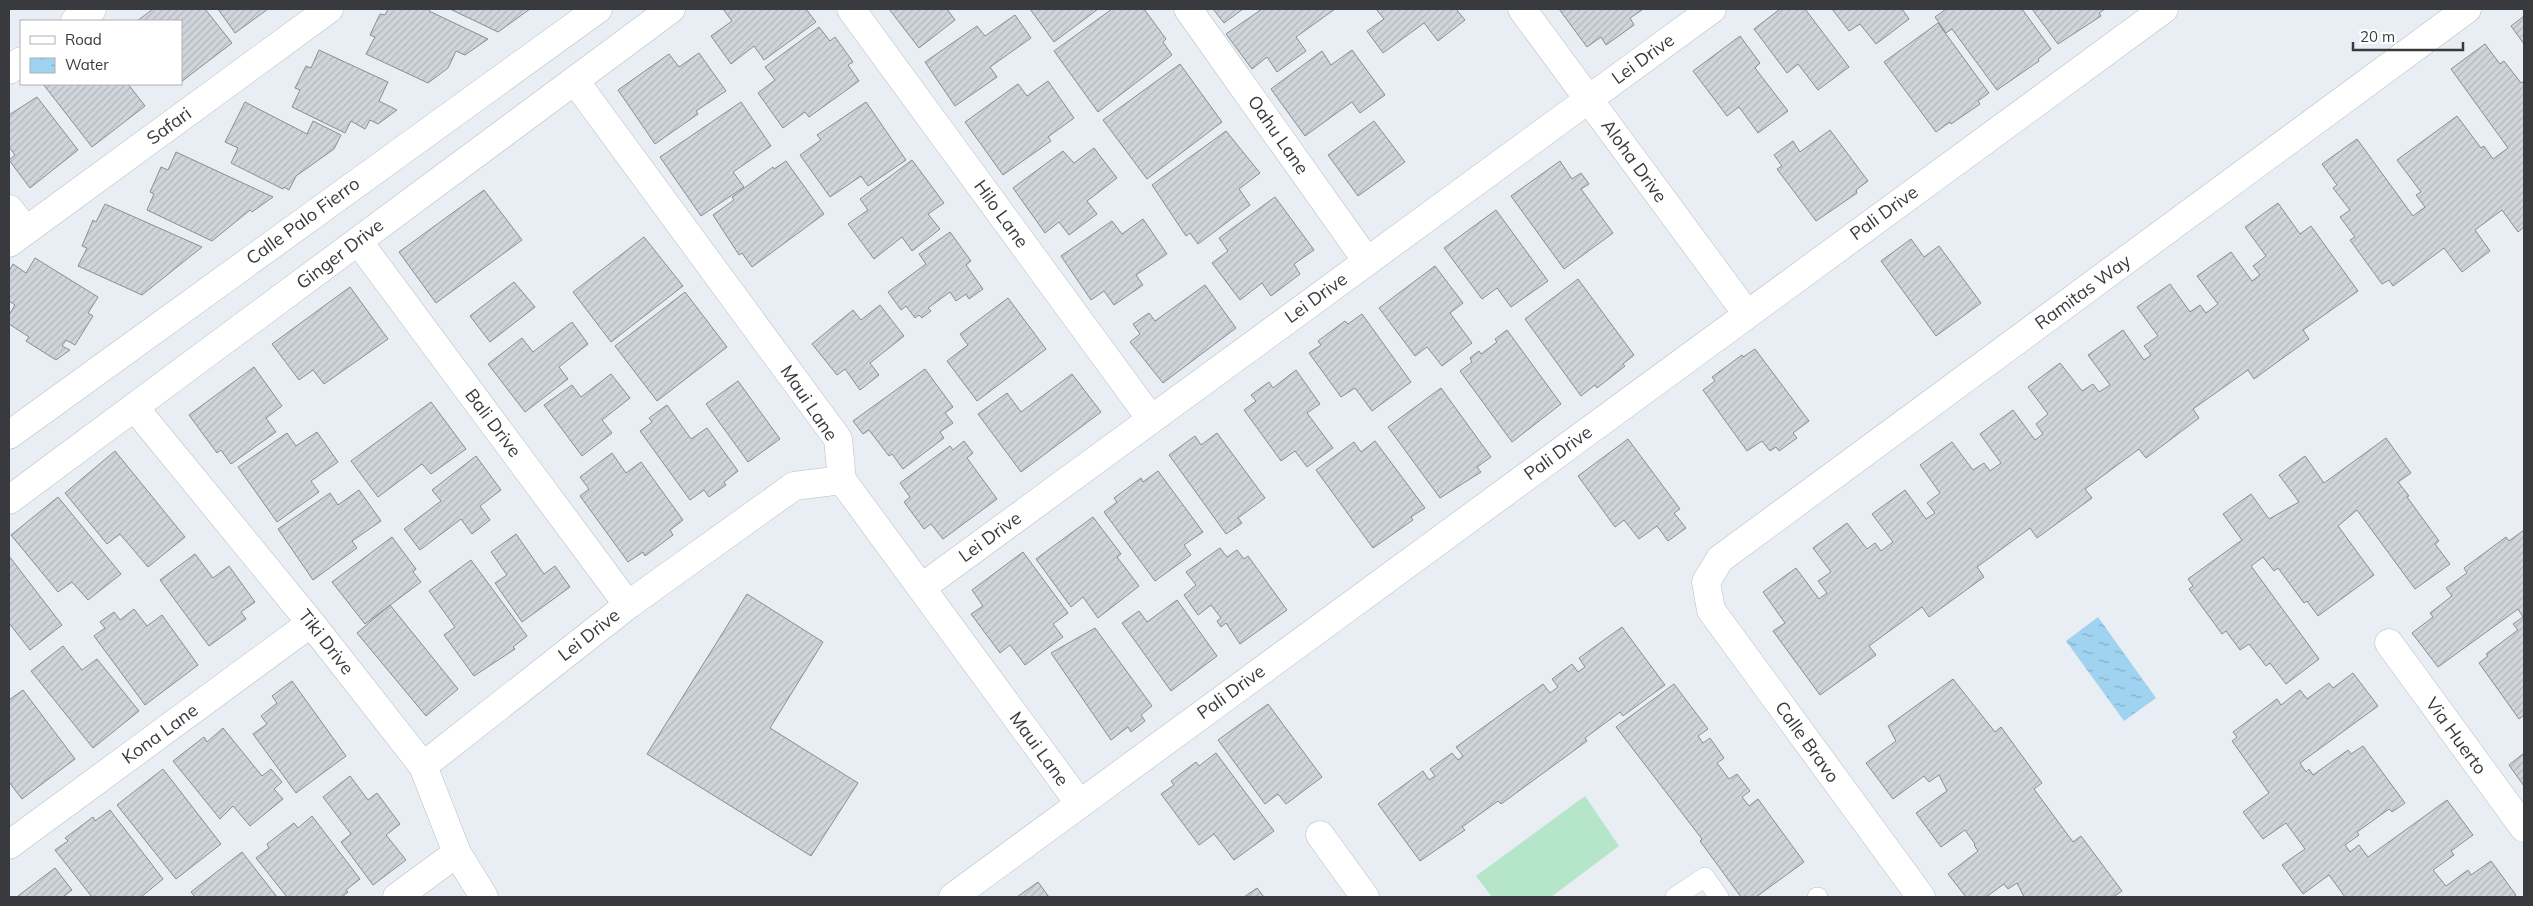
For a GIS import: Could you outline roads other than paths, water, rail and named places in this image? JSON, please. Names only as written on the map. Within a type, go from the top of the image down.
[{"type":"street","points":[[76,20],[92,9]]},
{"type":"street","name":"Safari","points":[[17,236],[329,9]]},
{"type":"street","name":"Calle Palo Fierro","points":[[9,434],[598,9]]},
{"type":"street","name":"Ginger Drive","points":[[9,500],[671,9]]},
{"type":"street","name":"Hilo Lane","points":[[851,9],[1151,419]]},
{"type":"street","name":"Oahu Lane","points":[[1188,9],[1367,261]]},
{"type":"street","name":"Aloha Drive","points":[[1522,9],[1747,314]]},
{"type":"street","name":"Lei Drive","points":[[921,588],[1712,9]]},
{"type":"street","name":"Pali Drive","points":[[953,897],[2164,9]]},
{"type":"street","name":"Ramitas Way","points":[[1706,582],[1720,559],[2467,9]]},
{"type":"street","points":[[9,70],[20,62]]},
{"type":"street","name":"Maui Lane","points":[[575,81],[838,439],[842,480],[1080,804]]},
{"type":"street","points":[[9,208],[17,236]]},
{"type":"street","name":"Bali Drive","points":[[358,241],[628,605]]},
{"type":"street","name":"Tiki Drive","points":[[135,408],[311,623],[422,766],[457,853],[484,897]]},
{"type":"street","name":"Lei Drive","points":[[422,766],[628,605],[794,486],[842,480]]},
{"type":"street","name":"Calle Bravo","points":[[1706,582],[1711,610],[1921,897]]},
{"type":"street","name":"Kona Lane","points":[[9,845],[311,623]]},
{"type":"street","name":"Via Huerto","points":[[2389,643],[2524,828]]},
{"type":"street","points":[[1320,835],[1365,897]]},
{"type":"street","points":[[397,897],[457,853]]},
{"type":"lane","points":[[1675,897],[1705,877],[1719,897]]},
{"type":"water","points":[[2098,617],[2156,698],[2124,721],[2066,641]]}]
